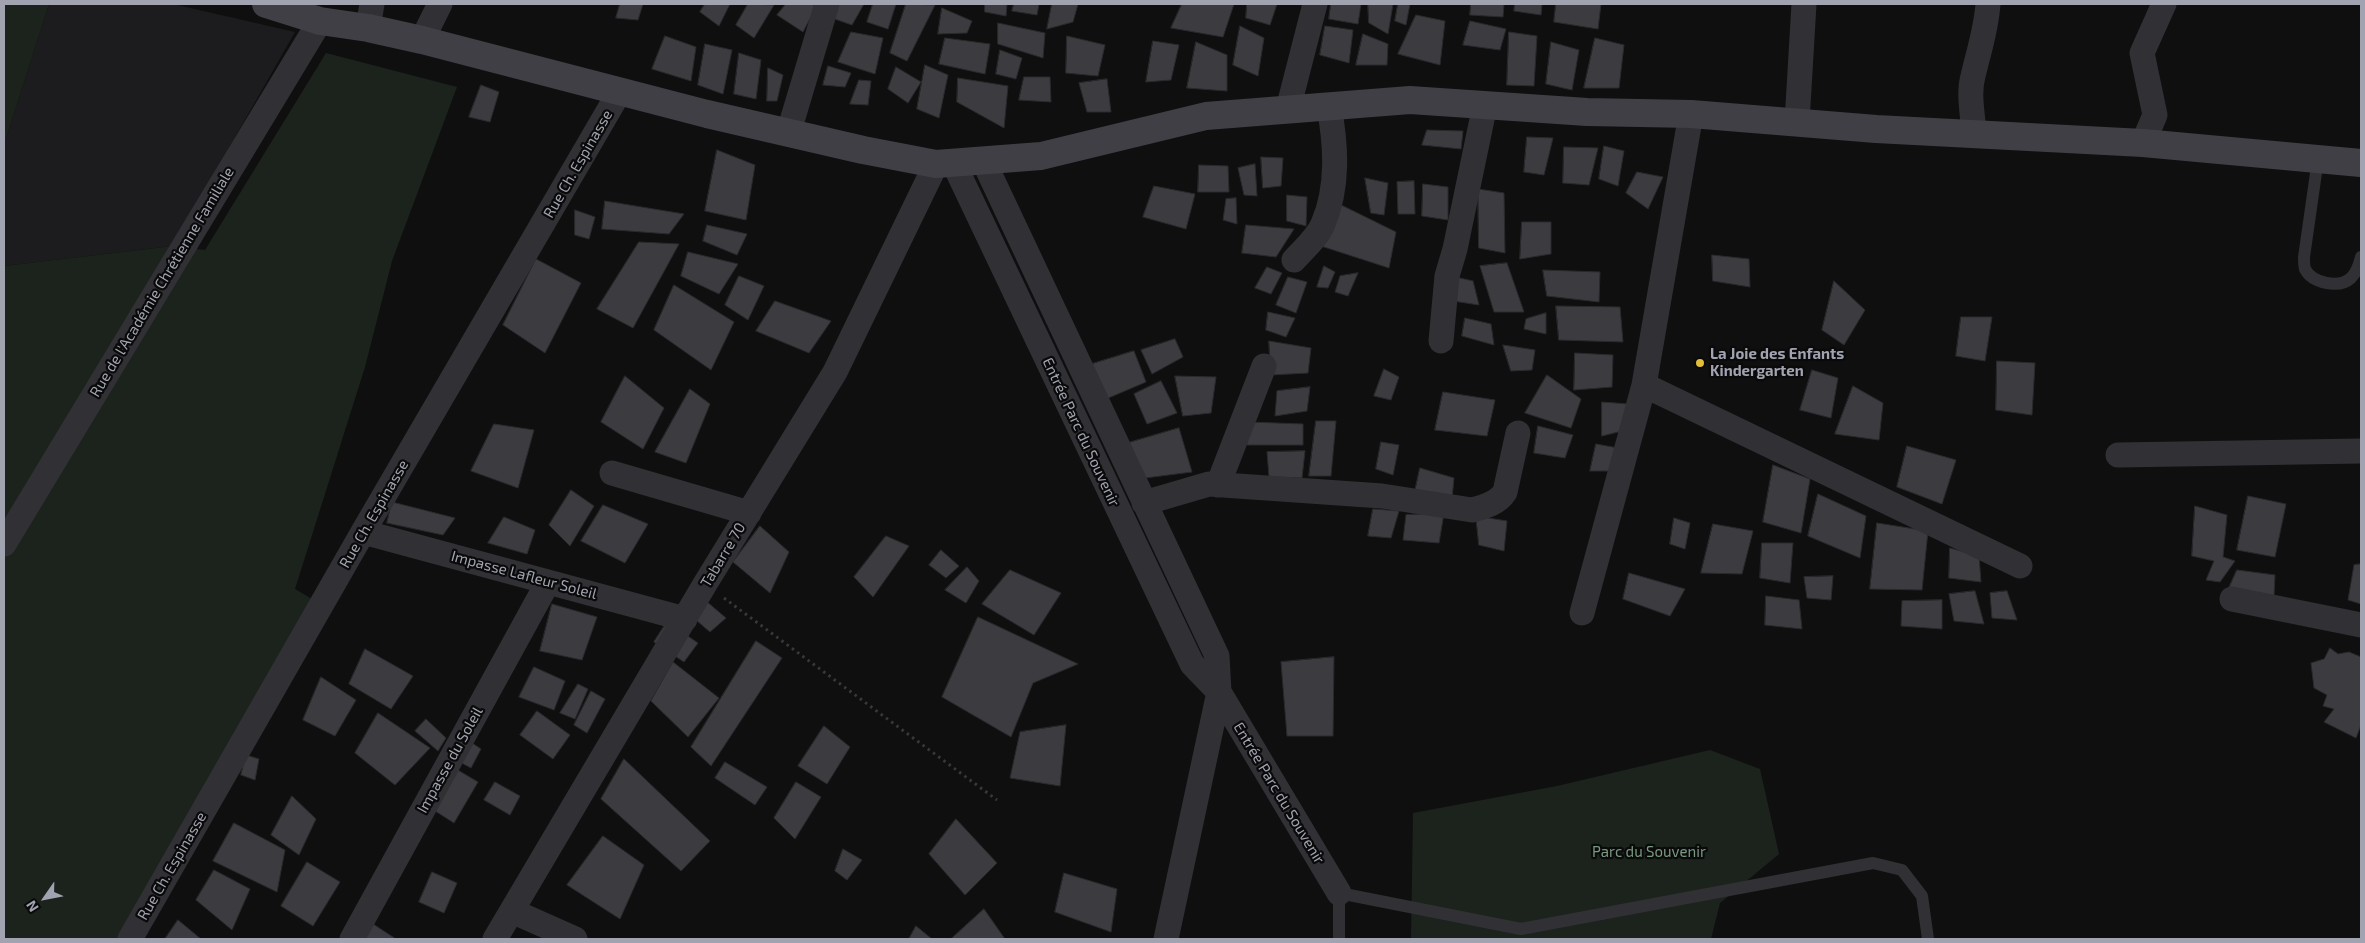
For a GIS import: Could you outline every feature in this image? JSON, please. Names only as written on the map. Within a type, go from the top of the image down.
[{"type":"main road","points":[[266,4],[320,21],[370,16],[422,40],[707,114],[788,131],[864,150],[945,164],[1041,156],[1206,116],[1288,108],[1410,100],[1587,112],[1691,114],[1974,134],[2142,143],[2361,163]]},
{"type":"street","points":[[422,40],[440,4]]},
{"type":"street","points":[[788,131],[827,4]]},
{"type":"street","points":[[1288,108],[1315,4]]},
{"type":"street","points":[[1797,122],[1804,4]]},
{"type":"street","points":[[1974,134],[1972,84],[1986,29],[1988,4]]},
{"type":"street","points":[[2142,143],[2155,115],[2142,52],[2164,4]]},
{"type":"street","name":"Rue de l'Académie Chrétienne Familiale","points":[[4,544],[320,21]]},
{"type":"street","name":"Rue Ch. Espinasse","points":[[130,939],[363,532],[620,91]]},
{"type":"street","points":[[1441,341],[1447,276],[1455,249],[1486,105]]},
{"type":"street","points":[[1294,260],[1314,240],[1323,224],[1335,176],[1334,135],[1328,106]]},
{"type":"street","points":[[1582,613],[1644,385],[1691,114]]},
{"type":"street","name":"Entrée Parc du Souvenir","points":[[984,162],[1217,656],[1219,692]]},
{"type":"street","name":"Entrée Parc du Souvenir","points":[[945,164],[1192,664],[1219,692],[1339,893]]},
{"type":"street","name":"Tabarre 70","points":[[495,939],[705,584],[835,372],[945,164]]},
{"type":"street","points":[[1218,485],[1264,366]]},
{"type":"street","points":[[1644,385],[2020,566]]},
{"type":"street","points":[[1144,502],[1209,484],[1382,496],[1472,510],[1487,507],[1501,498],[1505,492],[1518,433]]},
{"type":"street","points":[[2118,455],[2361,451]]},
{"type":"street","points":[[612,474],[749,513]]},
{"type":"street","name":"Impasse Lafleur Soleil","points":[[363,532],[685,618]]},
{"type":"street","name":"Impasse du Soleil","points":[[352,939],[548,582]]},
{"type":"street","points":[[2232,599],[2361,625]]},
{"type":"street","points":[[1166,939],[1219,692]]},
{"type":"street","points":[[512,911],[575,939]]},
{"type":"lane","points":[[2318,159],[2304,257],[2306,269],[2317,280],[2338,284],[2349,280],[2356,272],[2361,257]]},
{"type":"lane","points":[[1339,939],[1339,893],[1521,929],[1872,863],[1902,870],[1922,896],[1928,939]]},
{"type":"path","points":[[705,584],[997,800]]},
{"type":"shaded area","points":[[49,4],[173,4],[295,32],[173,246],[4,266],[4,145]]},
{"type":"green space","points":[[4,4],[49,4],[4,145]]},
{"type":"green space","points":[[326,53],[457,87],[392,261],[365,367],[295,589],[312,599],[117,939],[4,939],[4,266],[173,246],[205,250]]},
{"type":"green space","name":"Parc du Souvenir","points":[[1710,750],[1760,769],[1779,854],[1720,903],[1711,939],[1411,939],[1413,813],[1557,786]]},
{"type":"building","points":[[620,4],[643,4],[638,20],[616,18]]},
{"type":"building","points":[[705,4],[730,4],[719,26],[700,12]]},
{"type":"building","points":[[748,4],[774,5],[754,38],[736,25]]},
{"type":"building","points":[[786,4],[812,4],[816,7],[803,32],[777,15]]},
{"type":"building","points":[[833,4],[864,4],[852,25],[829,17]]},
{"type":"building","points":[[873,4],[896,4],[888,29],[867,22]]},
{"type":"building","points":[[906,4],[935,5],[907,61],[890,53]]},
{"type":"building","points":[[985,4],[1007,4],[1006,16],[985,12]]},
{"type":"building","points":[[1014,4],[1039,4],[1037,15],[1012,11]]},
{"type":"building","points":[[1052,4],[1078,4],[1073,22],[1047,29]]},
{"type":"building","points":[[1182,4],[1234,4],[1223,37],[1171,28]]},
{"type":"building","points":[[1247,4],[1277,4],[1270,25],[1246,18]]},
{"type":"building","points":[[1331,4],[1361,4],[1358,24],[1329,19]]},
{"type":"building","points":[[1368,4],[1393,4],[1388,34],[1369,23]]},
{"type":"building","points":[[1398,4],[1410,4],[1406,25],[1395,21]]},
{"type":"building","points":[[1471,4],[1504,4],[1503,17],[1470,15]]},
{"type":"building","points":[[1515,4],[1542,4],[1541,15],[1514,11]]},
{"type":"building","points":[[1556,4],[1601,4],[1598,29],[1554,22]]},
{"type":"building","points":[[942,8],[972,21],[967,33],[938,34]]},
{"type":"building","points":[[1416,15],[1445,21],[1440,65],[1398,54]]},
{"type":"building","points":[[1470,21],[1506,29],[1500,50],[1463,45]]},
{"type":"building","points":[[998,23],[1045,33],[1043,58],[998,44]]},
{"type":"building","points":[[1240,26],[1264,38],[1258,76],[1233,65]]},
{"type":"building","points":[[1325,26],[1353,30],[1349,63],[1320,55]]},
{"type":"building","points":[[851,32],[883,38],[875,74],[838,62]]},
{"type":"building","points":[[1509,32],[1537,36],[1534,86],[1507,85]]},
{"type":"building","points":[[1363,34],[1388,44],[1387,65],[1356,65]]},
{"type":"building","points":[[665,36],[696,47],[691,81],[652,69]]},
{"type":"building","points":[[1067,36],[1105,45],[1098,76],[1066,73]]},
{"type":"building","points":[[945,38],[990,44],[985,74],[939,64]]},
{"type":"building","points":[[1595,38],[1624,45],[1619,88],[1584,88]]},
{"type":"building","points":[[1153,41],[1179,45],[1171,80],[1146,82]]},
{"type":"building","points":[[1196,42],[1227,55],[1227,91],[1187,88]]},
{"type":"building","points":[[1551,42],[1579,50],[1572,90],[1546,84]]},
{"type":"building","points":[[705,44],[732,50],[723,94],[698,85]]},
{"type":"building","points":[[1000,50],[1022,58],[1016,79],[996,74]]},
{"type":"building","points":[[739,53],[761,60],[756,99],[734,94]]},
{"type":"building","points":[[925,65],[948,75],[939,118],[917,109]]},
{"type":"building","points":[[828,66],[851,73],[845,87],[823,85]]},
{"type":"building","points":[[896,67],[921,82],[908,103],[888,89]]},
{"type":"building","points":[[768,68],[783,75],[777,101],[767,101]]},
{"type":"building","points":[[1024,77],[1050,77],[1051,102],[1019,100]]},
{"type":"building","points":[[958,78],[1008,86],[1004,128],[957,102]]},
{"type":"building","points":[[1107,79],[1111,112],[1087,112],[1079,83]]},
{"type":"building","points":[[859,80],[871,81],[868,105],[850,104]]},
{"type":"building","points":[[481,85],[499,92],[490,122],[469,117]]},
{"type":"building","points":[[1427,130],[1463,131],[1461,149],[1422,145]]},
{"type":"building","points":[[1527,137],[1553,138],[1544,175],[1524,172]]},
{"type":"building","points":[[1604,146],[1624,151],[1618,186],[1599,179]]},
{"type":"building","points":[[1564,147],[1598,148],[1589,185],[1563,183]]},
{"type":"building","points":[[717,150],[755,165],[746,220],[705,211]]},
{"type":"building","points":[[1261,157],[1283,158],[1281,186],[1263,188]]},
{"type":"building","points":[[1255,164],[1257,196],[1244,195],[1238,168]]},
{"type":"building","points":[[1199,165],[1228,166],[1229,192],[1198,192]]},
{"type":"building","points":[[1637,172],[1663,177],[1648,209],[1626,193]]},
{"type":"building","points":[[1365,178],[1388,183],[1384,215],[1371,213]]},
{"type":"building","points":[[1414,181],[1415,214],[1398,214],[1397,182]]},
{"type":"building","points":[[1423,184],[1448,187],[1448,220],[1422,216]]},
{"type":"building","points":[[1154,186],[1195,194],[1186,229],[1143,217]]},
{"type":"building","points":[[1478,189],[1504,193],[1505,253],[1479,248]]},
{"type":"building","points":[[1287,195],[1307,197],[1306,226],[1287,221]]},
{"type":"building","points":[[1236,198],[1237,224],[1223,220],[1226,199]]},
{"type":"building","points":[[605,201],[684,214],[669,234],[602,229]]},
{"type":"building","points":[[1335,202],[1396,232],[1389,268],[1321,246]]},
{"type":"building","points":[[575,210],[595,217],[589,239],[575,235]]},
{"type":"building","points":[[1522,222],[1551,222],[1551,254],[1520,259]]},
{"type":"building","points":[[707,225],[747,234],[737,255],[703,241]]},
{"type":"building","points":[[1246,225],[1294,229],[1276,257],[1242,253]]},
{"type":"building","points":[[639,242],[679,244],[633,328],[597,309]]},
{"type":"building","points":[[688,252],[738,264],[719,294],[681,276]]},
{"type":"building","points":[[1712,255],[1749,259],[1750,287],[1713,281]]},
{"type":"building","points":[[536,259],[581,283],[545,353],[503,325]]},
{"type":"building","points":[[1507,263],[1524,312],[1494,312],[1480,266]]},
{"type":"building","points":[[1324,266],[1335,272],[1328,288],[1317,287]]},
{"type":"building","points":[[1267,267],[1282,273],[1271,294],[1255,288]]},
{"type":"building","points":[[1543,270],[1600,272],[1599,302],[1547,296]]},
{"type":"building","points":[[1358,273],[1348,296],[1335,292],[1340,276]]},
{"type":"building","points":[[739,276],[764,286],[748,320],[725,305]]},
{"type":"building","points":[[1451,276],[1473,281],[1479,305],[1453,301]]},
{"type":"building","points":[[1288,277],[1307,282],[1296,313],[1276,305]]},
{"type":"building","points":[[1834,281],[1865,310],[1844,345],[1822,330]]},
{"type":"building","points":[[674,285],[734,322],[711,370],[654,330]]},
{"type":"building","points":[[775,301],[831,321],[809,353],[756,331]]},
{"type":"building","points":[[1556,306],[1620,307],[1623,342],[1559,340]]},
{"type":"building","points":[[1268,312],[1295,318],[1286,337],[1266,330]]},
{"type":"building","points":[[1546,313],[1546,334],[1524,329],[1526,319]]},
{"type":"building","points":[[1961,317],[1992,317],[1985,361],[1956,356]]},
{"type":"building","points":[[1465,318],[1491,324],[1494,345],[1462,336]]},
{"type":"building","points":[[1175,339],[1183,357],[1152,374],[1141,350]]},
{"type":"building","points":[[1269,341],[1311,348],[1308,373],[1271,375]]},
{"type":"building","points":[[1503,345],[1535,350],[1532,370],[1511,371]]},
{"type":"building","points":[[1134,351],[1146,382],[1106,399],[1092,364]]},
{"type":"building","points":[[1575,353],[1613,355],[1612,387],[1574,390]]},
{"type":"building","points":[[1997,361],[2035,363],[2032,415],[1996,410]]},
{"type":"building","points":[[1384,369],[1399,377],[1391,400],[1374,396]]},
{"type":"building","points":[[1812,370],[1838,378],[1831,418],[1800,410]]},
{"type":"building","points":[[1547,375],[1581,399],[1571,428],[1525,413]]},
{"type":"building","points":[[625,376],[664,408],[643,449],[601,422]]},
{"type":"building","points":[[1175,376],[1216,377],[1211,413],[1183,416]]},
{"type":"building","points":[[1161,381],[1177,413],[1147,424],[1134,394]]},
{"type":"building","points":[[1853,386],[1883,403],[1879,440],[1835,434]]},
{"type":"building","points":[[1310,387],[1307,411],[1275,416],[1277,391]]},
{"type":"building","points":[[690,389],[710,404],[686,463],[655,452]]},
{"type":"building","points":[[1443,392],[1495,400],[1487,436],[1435,430]]},
{"type":"building","points":[[1602,402],[1628,404],[1622,431],[1602,436]]},
{"type":"building","points":[[1316,421],[1336,421],[1331,476],[1309,476]]},
{"type":"building","points":[[1249,422],[1303,424],[1303,445],[1247,445]]},
{"type":"building","points":[[494,424],[534,430],[518,488],[471,471]]},
{"type":"building","points":[[1538,426],[1573,435],[1565,458],[1534,453]]},
{"type":"building","points":[[1179,428],[1192,472],[1145,478],[1128,443]]},
{"type":"building","points":[[1381,442],[1399,445],[1393,475],[1376,469]]},
{"type":"building","points":[[1596,444],[1618,448],[1611,471],[1590,471]]},
{"type":"building","points":[[1907,446],[1956,460],[1942,504],[1897,487]]},
{"type":"building","points":[[1305,451],[1302,478],[1269,477],[1267,452]]},
{"type":"building","points":[[1773,465],[1810,479],[1801,533],[1763,522]]},
{"type":"building","points":[[1420,468],[1454,478],[1452,499],[1414,496]]},
{"type":"building","points":[[571,490],[594,506],[570,546],[549,525]]},
{"type":"building","points":[[1818,494],[1866,516],[1860,558],[1808,536]]},
{"type":"building","points":[[2248,496],[2286,504],[2275,557],[2237,550]]},
{"type":"building","points":[[392,502],[455,518],[443,535],[387,523]]},
{"type":"building","points":[[603,505],[648,524],[625,563],[581,541]]},
{"type":"building","points":[[2195,506],[2227,515],[2223,557],[2235,561],[2220,582],[2206,580],[2214,561],[2192,556]]},
{"type":"building","points":[[1373,509],[1399,511],[1391,538],[1368,536]]},
{"type":"building","points":[[1444,513],[1439,543],[1403,540],[1406,515]]},
{"type":"building","points":[[1476,516],[1507,521],[1504,551],[1479,545]]},
{"type":"building","points":[[504,517],[535,530],[527,554],[488,543]]},
{"type":"building","points":[[1674,518],[1690,523],[1685,549],[1670,544]]},
{"type":"building","points":[[1877,523],[1928,531],[1922,590],[1870,589]]},
{"type":"building","points":[[1713,524],[1753,531],[1742,574],[1701,573]]},
{"type":"building","points":[[760,526],[789,552],[770,593],[733,562]]},
{"type":"building","points":[[886,536],[909,546],[873,597],[854,577]]},
{"type":"building","points":[[1762,543],[1793,543],[1790,583],[1760,578]]},
{"type":"building","points":[[1950,548],[1979,556],[1981,582],[1949,578]]},
{"type":"building","points":[[941,550],[959,566],[946,578],[929,565]]},
{"type":"building","points":[[2361,564],[2361,604],[2348,600],[2354,565]]},
{"type":"building","points":[[967,567],[979,581],[966,603],[945,590]]},
{"type":"building","points":[[1010,570],[1061,593],[1034,635],[982,604]]},
{"type":"building","points":[[2237,570],[2275,575],[2274,596],[2229,588]]},
{"type":"building","points":[[1629,573],[1685,589],[1670,616],[1623,599]]},
{"type":"building","points":[[1833,576],[1831,600],[1807,598],[1804,577]]},
{"type":"building","points":[[1975,591],[1984,624],[1954,621],[1949,594]]},
{"type":"building","points":[[2007,591],[2017,620],[1992,618],[1990,593]]},
{"type":"building","points":[[1766,596],[1799,600],[1802,629],[1765,625]]},
{"type":"building","points":[[1942,600],[1942,629],[1901,626],[1902,601]]},
{"type":"building","points":[[706,601],[726,618],[710,632],[696,620]]},
{"type":"building","points":[[552,604],[597,617],[582,660],[540,651]]},
{"type":"building","points":[[978,617],[1078,664],[1033,683],[1011,737],[942,697]]},
{"type":"building","points":[[667,622],[698,643],[684,662],[654,642]]},
{"type":"building","points":[[756,641],[782,658],[711,766],[691,747]]},
{"type":"building","points":[[2330,648],[2338,654],[2349,652],[2361,657],[2361,725],[2356,738],[2324,722],[2334,709],[2323,706],[2327,695],[2314,688],[2311,663],[2324,659]]},
{"type":"building","points":[[365,649],[413,676],[391,709],[349,684]]},
{"type":"building","points":[[1334,657],[1333,736],[1287,736],[1281,662]]},
{"type":"building","points":[[673,662],[719,698],[688,737],[651,701]]},
{"type":"building","points":[[534,667],[565,681],[554,710],[519,697]]},
{"type":"building","points":[[321,677],[356,700],[335,736],[303,720]]},
{"type":"building","points":[[578,684],[588,689],[575,719],[560,713]]},
{"type":"building","points":[[591,691],[605,699],[587,733],[574,725]]},
{"type":"building","points":[[537,711],[570,735],[553,759],[520,735]]},
{"type":"building","points":[[378,713],[430,748],[395,785],[355,753]]},
{"type":"building","points":[[426,719],[446,738],[438,751],[415,731]]},
{"type":"building","points":[[1066,725],[1060,786],[1010,778],[1020,732]]},
{"type":"building","points":[[824,726],[850,747],[827,784],[798,766]]},
{"type":"building","points":[[469,741],[481,749],[471,768],[458,761]]},
{"type":"building","points":[[246,755],[259,759],[255,780],[241,775]]},
{"type":"building","points":[[624,759],[710,841],[681,871],[601,799]]},
{"type":"building","points":[[725,762],[767,787],[755,805],[715,778]]},
{"type":"building","points":[[456,769],[478,782],[454,823],[432,809]]},
{"type":"building","points":[[495,782],[520,796],[510,815],[484,800]]},
{"type":"building","points":[[796,782],[821,797],[795,839],[774,818]]},
{"type":"building","points":[[292,796],[316,819],[299,855],[271,835]]},
{"type":"building","points":[[956,819],[997,863],[965,895],[929,854]]},
{"type":"building","points":[[234,823],[285,850],[277,892],[213,861]]},
{"type":"building","points":[[603,836],[644,865],[620,919],[567,885]]},
{"type":"building","points":[[843,849],[862,860],[847,880],[835,871]]},
{"type":"building","points":[[307,862],[340,882],[313,926],[281,906]]},
{"type":"building","points":[[214,870],[250,889],[232,930],[196,900]]},
{"type":"building","points":[[432,872],[457,883],[444,913],[419,902]]},
{"type":"building","points":[[1064,873],[1117,889],[1111,932],[1055,912]]},
{"type":"building","points":[[984,909],[1005,939],[951,939]]},
{"type":"building","points":[[178,920],[201,939],[165,939]]},
{"type":"building","points":[[373,924],[396,939],[364,939]]},
{"type":"building","points":[[916,926],[932,939],[909,939]]},
{"type":"place","name":"La Joie des Enfants Kindergarten","points":[[1700,363]]}]
